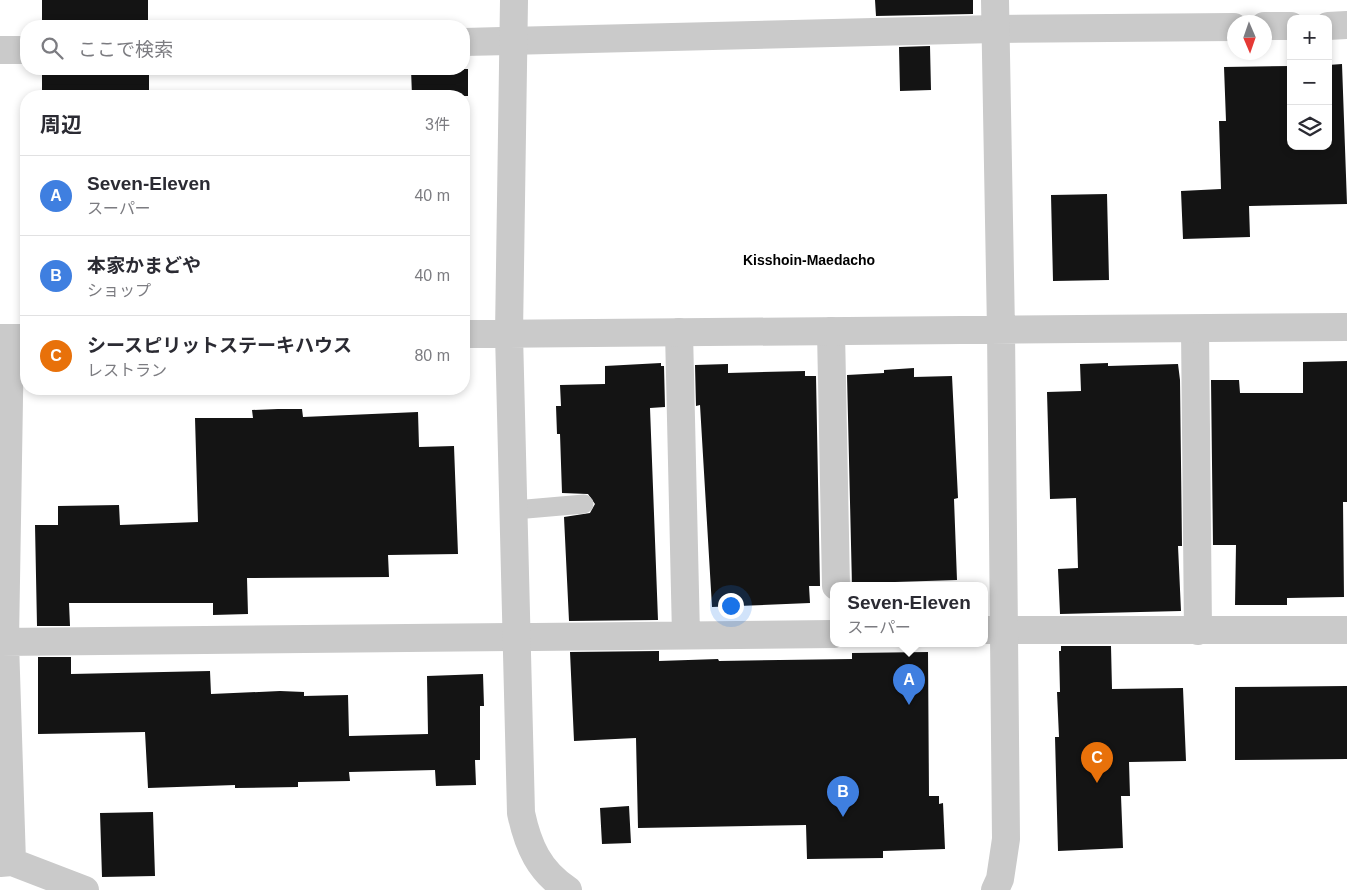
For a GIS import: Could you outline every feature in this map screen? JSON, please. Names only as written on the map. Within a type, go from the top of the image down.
[{"type":"street","points":[[514,0],[515,41],[509,334],[521,813],[526,837],[536,859],[556,887]]},
{"type":"street","points":[[995,0],[1001,330],[993,630],[1006,839],[1000,878],[995,890]]},
{"type":"street","points":[[1332,26],[1347,25]]},
{"type":"street","points":[[1272,26],[1287,26]]},
{"type":"street","points":[[470,42],[995,29],[1227,27]]},
{"type":"street","points":[[0,50],[20,50]]},
{"type":"street","points":[[470,334],[1347,327]]},
{"type":"street","points":[[1195,329],[1198,631]]},
{"type":"street","points":[[831,331],[836,582]]},
{"type":"street","points":[[679,332],[686,636]]},
{"type":"street","points":[[12,338],[2,642],[6,863],[85,890]]},
{"type":"street","points":[[993,630],[1347,630]]},
{"type":"street","points":[[2,642],[830,634]]},
{"type":"lane","points":[[514,510],[584,504]]},
{"type":"building","points":[[42,0],[148,0],[148,20],[42,20]]},
{"type":"building","points":[[875,0],[973,0],[973,14],[876,16]]},
{"type":"building","points":[[930,46],[931,90],[900,91],[899,47]]},
{"type":"building","points":[[1342,64],[1347,204],[1249,206],[1250,237],[1183,239],[1181,191],[1221,189],[1219,121],[1226,121],[1224,67],[1287,66],[1287,150],[1332,150],[1332,65]]},
{"type":"building","points":[[42,75],[149,75],[149,90],[42,90]]},
{"type":"building","points":[[411,75],[468,75],[468,90],[412,90]]},
{"type":"building","points":[[1107,194],[1109,280],[1053,281],[1051,195]]},
{"type":"building","points":[[1347,361],[1347,502],[1343,502],[1344,597],[1287,598],[1287,605],[1235,605],[1236,545],[1213,545],[1211,380],[1239,380],[1240,393],[1303,393],[1303,362]]},
{"type":"building","points":[[661,363],[661,366],[664,366],[665,407],[650,408],[658,620],[569,621],[564,517],[590,513],[595,504],[588,494],[562,493],[560,434],[557,434],[556,406],[561,406],[560,385],[605,384],[605,366]]},
{"type":"building","points":[[1108,363],[1108,366],[1178,364],[1180,380],[1182,546],[1178,546],[1181,611],[1060,614],[1058,569],[1078,568],[1076,498],[1050,499],[1047,392],[1081,391],[1080,364]]},
{"type":"building","points":[[728,364],[728,373],[805,371],[805,376],[816,376],[820,586],[809,586],[810,603],[712,607],[700,405],[696,406],[695,365]]},
{"type":"building","points":[[914,368],[914,377],[952,376],[958,498],[954,499],[957,580],[852,582],[847,375],[884,373],[884,370]]},
{"type":"building","points":[[302,409],[303,417],[418,412],[419,447],[454,446],[458,554],[388,555],[389,577],[247,578],[248,614],[213,615],[213,603],[69,603],[70,626],[37,626],[35,525],[58,525],[58,506],[119,505],[120,525],[198,522],[195,418],[253,418],[252,410]]},
{"type":"building","points":[[1061,646],[1111,646],[1112,689],[1183,688],[1186,761],[1129,762],[1130,796],[1121,796],[1123,848],[1058,851],[1055,737],[1059,737],[1057,692],[1060,692],[1059,651],[1061,651]]},
{"type":"building","points":[[659,651],[659,661],[852,659],[852,653],[928,652],[929,796],[939,796],[939,804],[943,803],[945,849],[883,851],[883,858],[807,859],[806,825],[638,828],[636,738],[574,741],[570,652]]},
{"type":"building","points":[[38,657],[71,657],[71,674],[210,671],[211,694],[280,691],[304,692],[304,696],[348,695],[349,736],[428,734],[427,676],[483,674],[484,706],[480,706],[480,760],[475,760],[476,785],[436,786],[435,770],[349,772],[350,781],[298,782],[298,787],[235,788],[235,785],[148,788],[145,732],[38,734]]},
{"type":"building","points":[[1347,686],[1347,759],[1235,760],[1235,687]]},
{"type":"building","points":[[629,806],[631,843],[602,844],[600,808]]},
{"type":"building","points":[[153,812],[155,876],[102,877],[100,813]]},
{"type":"place","name":"Seven-Eleven","points":[[909,705]]},
{"type":"place","name":"シースピリットステーキハウス","points":[[1097,783]]},
{"type":"place","name":"本家かまどや","points":[[843,817]]},
{"type":"district","name":"Kisshoin-Maedacho","points":[[809,260]]}]
